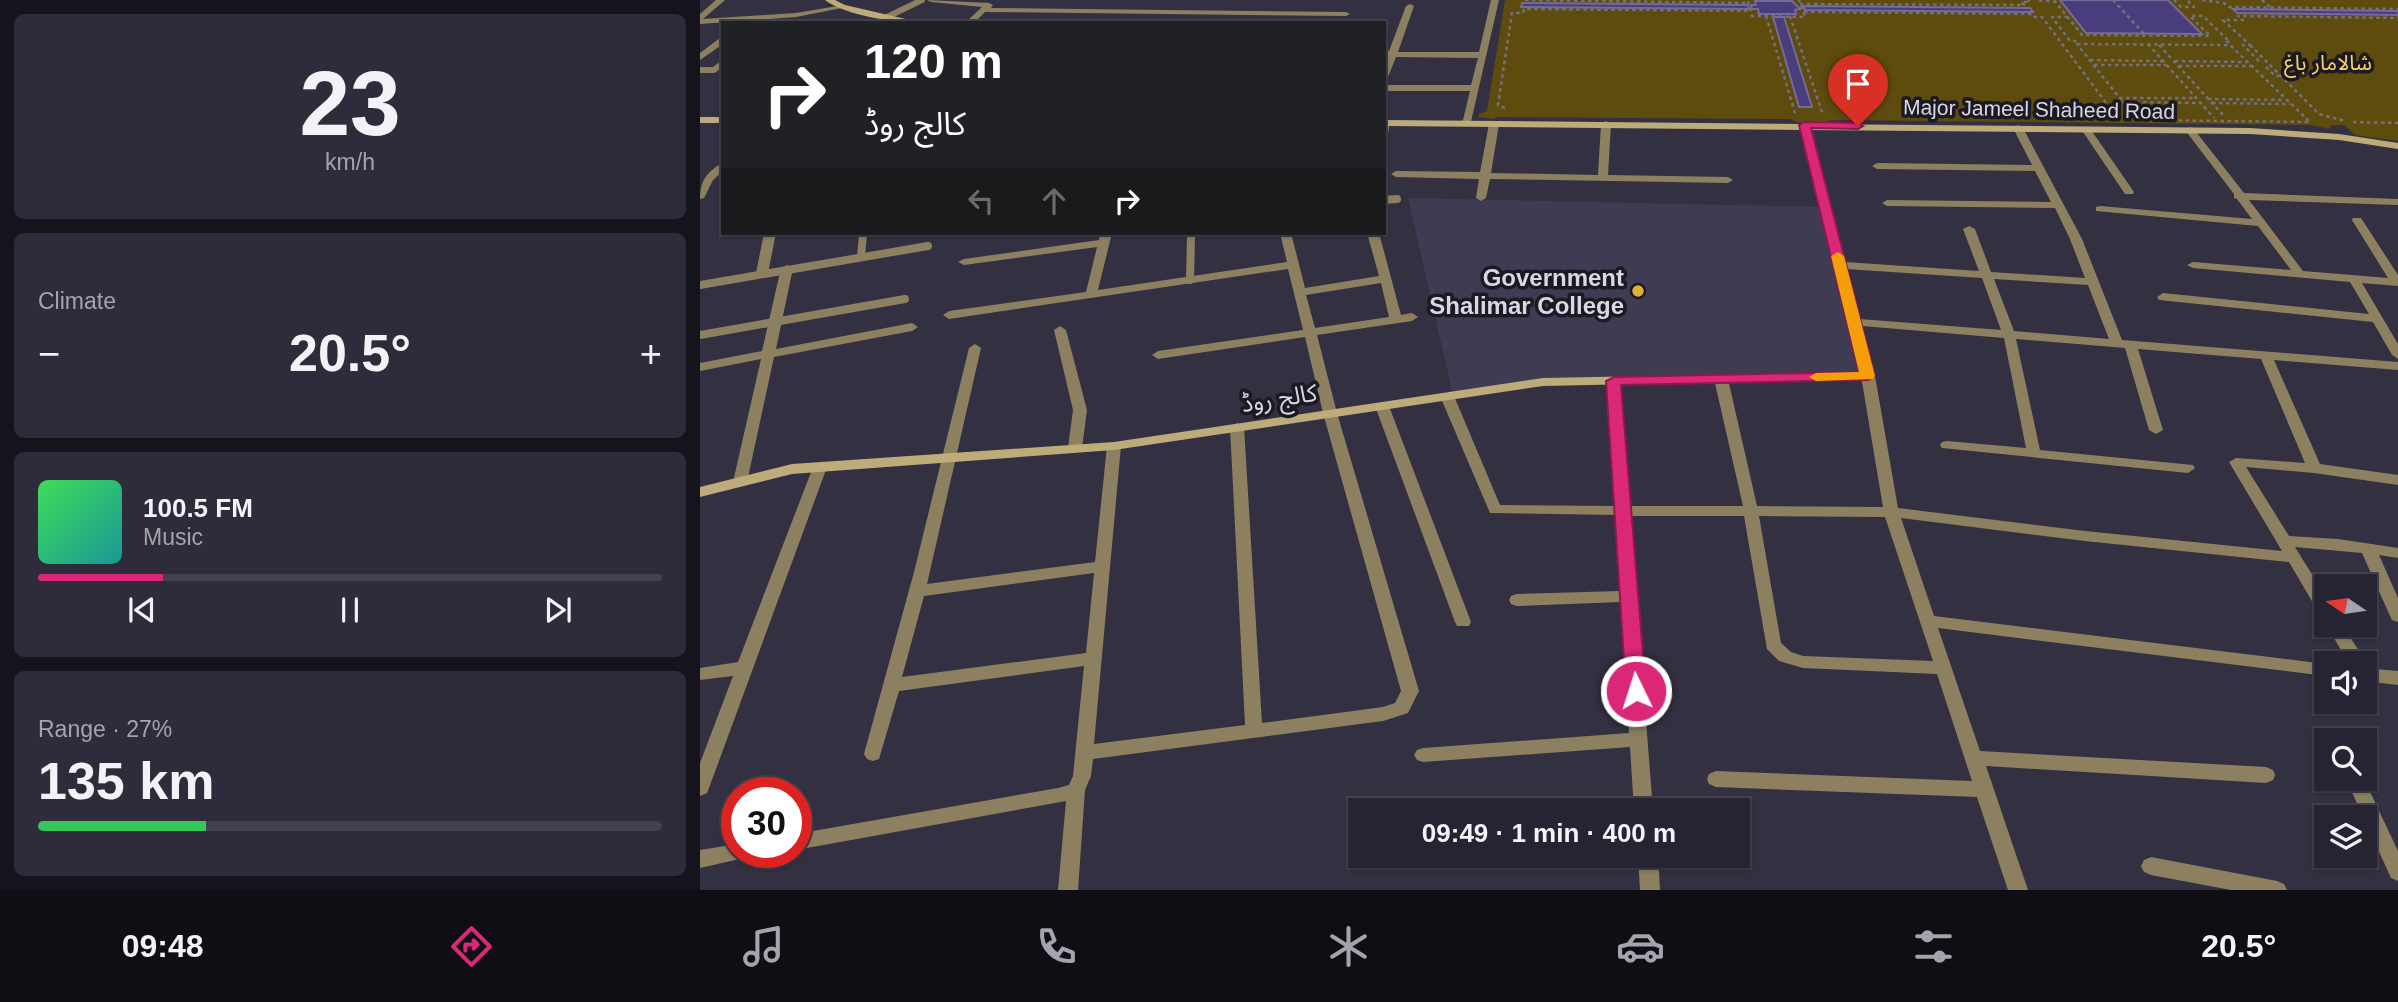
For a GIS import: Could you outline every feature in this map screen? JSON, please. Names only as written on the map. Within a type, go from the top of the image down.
[{"type":"street","points":[[700,20],[720,0]]},
{"type":"street","points":[[829,0],[843,8],[908,21]]},
{"type":"street","points":[[931,0],[989,5],[1345,15]]},
{"type":"street","points":[[1467,124],[1495,0]]},
{"type":"street","points":[[971,21],[989,5]]},
{"type":"street","points":[[1410,6],[1388,54],[1482,55]]},
{"type":"street","points":[[700,20],[748,20],[843,8]]},
{"type":"street","points":[[828,21],[843,8]]},
{"type":"street","points":[[700,42],[721,41]]},
{"type":"street","points":[[700,57],[721,42]]},
{"type":"street","points":[[1386,89],[1474,88]]},
{"type":"street","points":[[700,120],[721,118]]},
{"type":"street","points":[[1800,121],[1868,376],[1891,512],[2018,890]]},
{"type":"street","name":"Major Jameel Shaheed Road","points":[[1386,123],[1800,121],[2300,133],[2398,146]]},
{"type":"street","points":[[1481,198],[1494,124]]},
{"type":"street","points":[[1603,178],[1606,124]]},
{"type":"street","points":[[2018,128],[2076,239],[2123,344],[2157,430]]},
{"type":"street","points":[[2086,129],[2129,192]]},
{"type":"street","points":[[2190,130],[2300,274]]},
{"type":"street","points":[[1877,166],[2038,168]]},
{"type":"street","points":[[700,196],[705,178],[721,167]]},
{"type":"street","points":[[1396,174],[1728,180]]},
{"type":"street","points":[[2238,195],[2398,202]]},
{"type":"street","points":[[1887,203],[2057,205]]},
{"type":"street","points":[[2100,209],[2260,223]]},
{"type":"street","points":[[2357,220],[2398,282]]},
{"type":"street","points":[[1969,229],[2009,334],[2034,453]]},
{"type":"street","points":[[762,273],[769,235]]},
{"type":"street","points":[[1085,753],[1383,714],[1402,708],[1410,691],[1330,414],[1286,235]]},
{"type":"street","points":[[1374,235],[1396,319]]},
{"type":"street","points":[[964,262],[1105,238],[1091,294]]},
{"type":"street","points":[[950,315],[1293,265]]},
{"type":"street","points":[[1840,265],[2094,282]]},
{"type":"street","points":[[2193,265],[2398,282]]},
{"type":"street","points":[[740,482],[787,268]]},
{"type":"street","points":[[2354,278],[2398,355]]},
{"type":"street","points":[[1300,292],[1385,279]]},
{"type":"street","points":[[2162,297],[2378,319]]},
{"type":"street","points":[[1158,355],[1412,317]]},
{"type":"street","points":[[1854,322],[2398,366]]},
{"type":"street","points":[[700,367],[912,327]]},
{"type":"street","points":[[1060,330],[1080,410],[1075,448]]},
{"type":"street","points":[[873,754],[917,591],[975,348]]},
{"type":"street","points":[[2266,355],[2314,468]]},
{"type":"street","name":"کالج روڈ","points":[[700,492],[792,469],[1114,446],[1543,382],[1868,376]]},
{"type":"street","points":[[1721,379],[1751,511],[1773,645],[1785,657],[1803,662],[1942,668]]},
{"type":"street","points":[[1614,381],[1643,798]]},
{"type":"street","points":[[1447,396],[1495,510],[1891,512],[2085,537],[2292,558]]},
{"type":"street","points":[[1382,406],[1463,622]]},
{"type":"street","points":[[1237,427],[1254,731]]},
{"type":"street","points":[[1947,445],[2188,468]]},
{"type":"street","points":[[1068,890],[1076,790],[1082,776],[1085,753],[1114,446]]},
{"type":"street","points":[[2314,592],[2235,462],[2314,468],[2398,480]]},
{"type":"street","points":[[700,788],[704,769],[820,467]]},
{"type":"street","points":[[2282,541],[2338,544],[2398,553]]},
{"type":"street","points":[[2368,549],[2398,616]]},
{"type":"street","points":[[917,591],[1102,566]]},
{"type":"street","points":[[1517,600],[1629,596]]},
{"type":"street","points":[[1926,621],[2314,669]]},
{"type":"street","points":[[892,685],[1094,658]]},
{"type":"street","points":[[700,674],[745,668]]},
{"type":"street","points":[[2377,674],[2398,678]]},
{"type":"street","points":[[1423,755],[1639,739]]},
{"type":"street","points":[[1972,758],[2266,775]]},
{"type":"street","points":[[1716,779],[1983,789]]},
{"type":"street","points":[[812,839],[1058,796],[1076,790]]},
{"type":"street","points":[[2360,791],[2398,872]]},
{"type":"street","points":[[700,859],[721,855]]},
{"type":"street","points":[[2151,866],[2277,890]]},
{"type":"street","points":[[1649,868],[1650,890]]},
{"type":"lane","points":[[887,17],[922,0]]},
{"type":"lane","points":[[700,70],[715,70],[721,65]]},
{"type":"lane","points":[[1386,200],[1397,199]]},
{"type":"lane","points":[[861,257],[863,235]]},
{"type":"lane","points":[[1190,280],[1191,236]]},
{"type":"lane","points":[[700,285],[928,246]]},
{"type":"lane","points":[[700,335],[905,299]]},
{"type":"path","points":[[1525,0],[1748,1],[1752,16],[1805,17],[1800,2],[2024,5],[2021,2],[2030,2],[2028,0]]},
{"type":"path","points":[[2039,0],[2055,1],[2081,35],[2210,36],[2190,16],[2203,16],[2231,42],[2077,44],[2137,120],[2309,122],[2253,63],[2230,45],[2160,43]]},
{"type":"path","points":[[2113,0],[2145,36]]},
{"type":"path","points":[[2174,0],[2180,7],[2194,7],[2187,0]]},
{"type":"path","points":[[2202,0],[2224,3],[2243,20],[2223,20],[2319,114],[2350,122],[2398,123]]},
{"type":"path","points":[[2248,0],[2257,7]]},
{"type":"path","points":[[2262,0],[2270,8]]},
{"type":"path","points":[[2229,7],[2398,9]]},
{"type":"path","points":[[1509,110],[1498,105],[1513,13],[1523,13],[1524,9],[1751,11]]},
{"type":"path","points":[[1804,12],[2030,14],[2032,17],[2042,17],[2119,120],[2105,120]]},
{"type":"path","points":[[1766,16],[1800,121]]},
{"type":"path","points":[[1790,16],[1824,117]]},
{"type":"path","points":[[2238,16],[2398,18]]},
{"type":"path","points":[[2068,17],[2052,17],[2070,41],[2144,43]]},
{"type":"path","points":[[2133,35],[2167,65],[2217,121]]},
{"type":"path","points":[[2156,36],[2174,61],[2229,121]]},
{"type":"path","points":[[2249,46],[2243,45],[2253,63]]},
{"type":"path","points":[[2076,62],[2163,61]]},
{"type":"path","points":[[2174,61],[2253,63]]},
{"type":"path","points":[[2092,62],[2167,65]]},
{"type":"path","points":[[2178,65],[2253,63]]},
{"type":"path","points":[[2266,67],[2276,76],[2281,76]]},
{"type":"path","points":[[2119,98],[2196,99]]},
{"type":"path","points":[[2208,99],[2286,100]]},
{"type":"path","points":[[2122,102],[2200,103]]},
{"type":"path","points":[[2213,103],[2291,104]]},
{"type":"shaded area","points":[[2060,0],[2168,0],[2202,34],[2086,33]]},
{"type":"shaded area","points":[[1755,1],[1792,1],[1800,9],[1795,10],[1796,14],[1759,14],[1758,9],[1752,9],[1751,5],[1756,5]]},
{"type":"shaded area","points":[[1522,3],[1748,5],[1749,9],[1521,7]]},
{"type":"shaded area","points":[[1803,6],[2030,8],[2033,12],[1805,10]]},
{"type":"shaded area","points":[[2233,9],[2398,11],[2398,15],[2237,13]]},
{"type":"shaded area","points":[[1773,17],[1784,17],[1812,107],[1799,107]]},
{"type":"shaded area","name":"Government Shalimar College","points":[[1408,198],[1825,207],[1868,376],[1543,382],[1453,395]]},
{"type":"green space","name":"شالامار باغ","points":[[1505,0],[2398,0],[2398,141],[2355,135],[2344,125],[2332,125],[2329,129],[2311,125],[1831,120],[1811,124],[1790,119],[1478,117],[1487,111]]},
{"type":"slow traffic","points":[[1816,377],[1868,376],[1838,256]]},
{"type":"place","name":"Government Shalimar College","points":[[1638,291]]},
{"type":"route","points":[[1636,691],[1614,381],[1868,376],[1804,125],[1858,126]]}]
